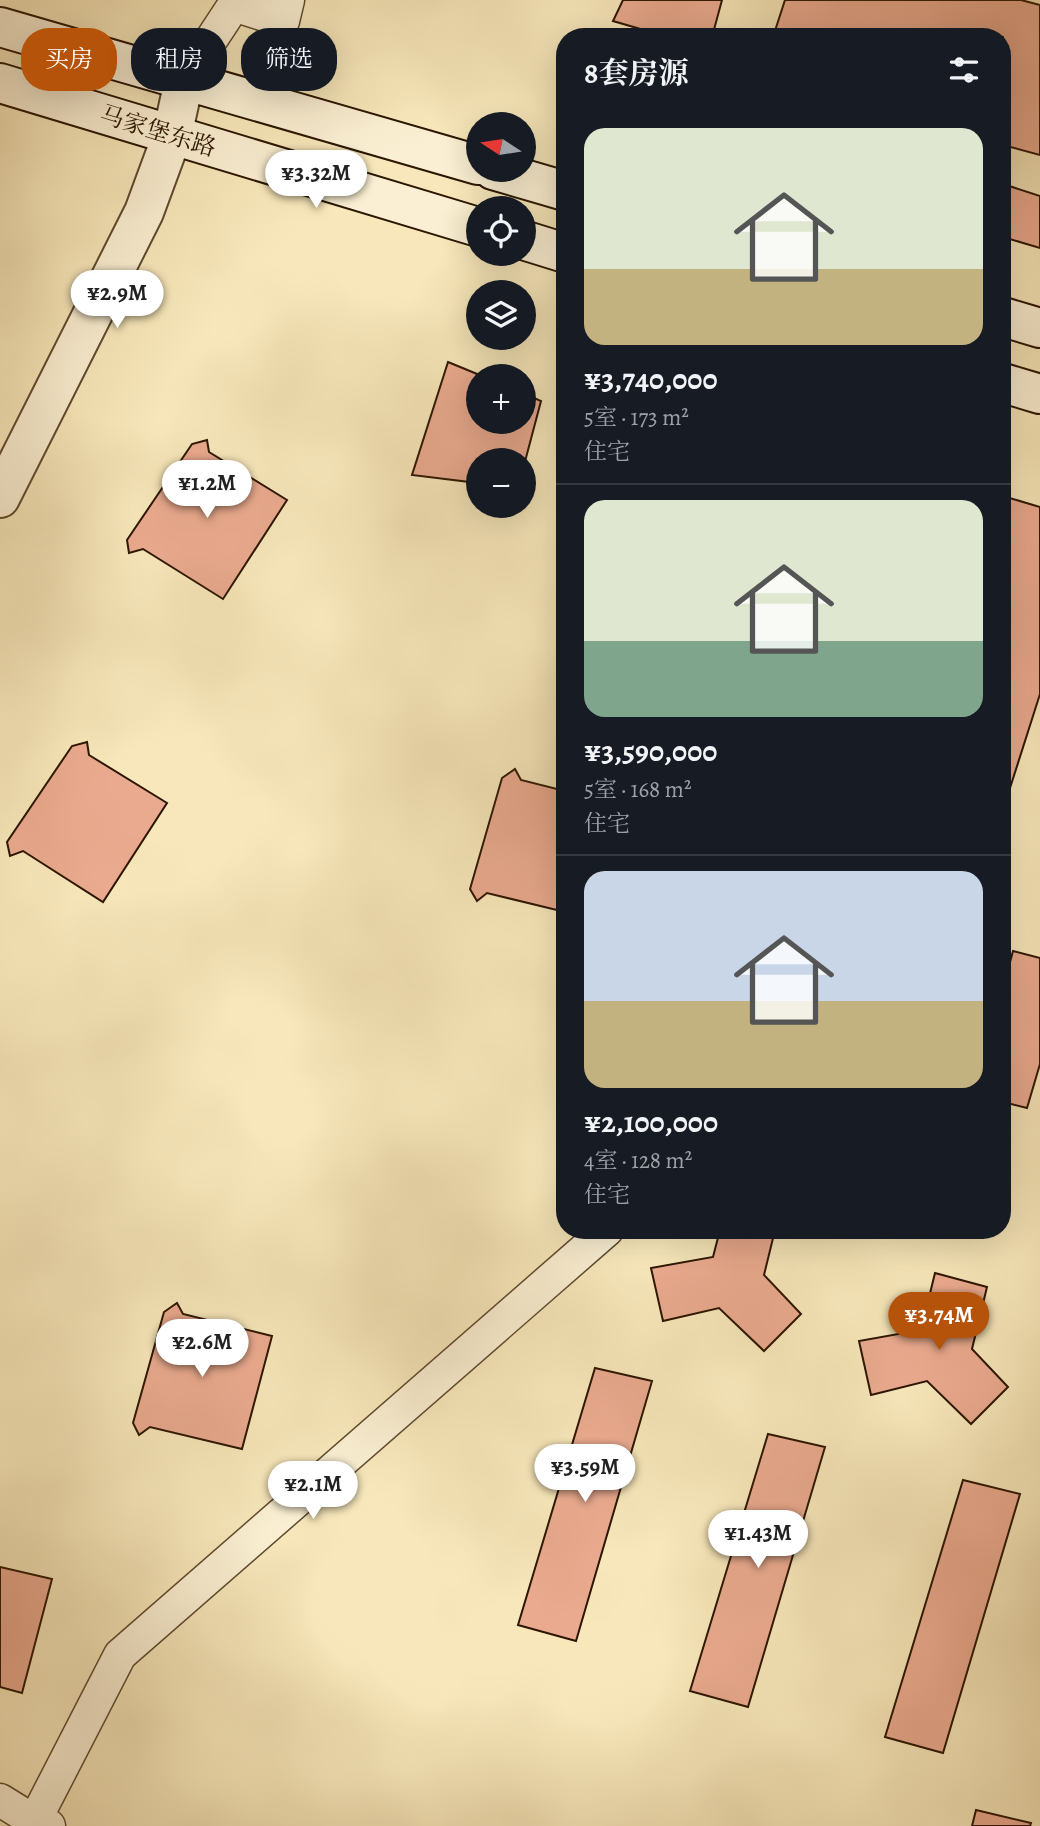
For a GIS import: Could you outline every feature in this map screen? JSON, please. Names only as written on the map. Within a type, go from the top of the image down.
[{"type":"main road","points":[[0,27],[131,65]]},
{"type":"main road","name":"马家堡东路","points":[[0,83],[466,223]]},
{"type":"main road","points":[[0,498],[144,212],[172,136],[182,91]]},
{"type":"main road","points":[[222,91],[466,162]]},
{"type":"main road","points":[[534,182],[556,188]]},
{"type":"main road","points":[[536,244],[556,250]]},
{"type":"main road","points":[[1011,319],[1040,328]]},
{"type":"main road","points":[[1011,385],[1040,394]]},
{"type":"street","points":[[218,28],[235,2],[283,21],[288,0]]},
{"type":"street","points":[[0,1800],[38,1824],[120,1655],[597,1239]]},
{"type":"building","points":[[623,0],[722,0],[714,28],[637,28],[613,21]]},
{"type":"building","points":[[785,0],[1021,0],[1040,5],[1040,155],[1011,147],[1011,28],[776,28]]},
{"type":"building","points":[[1011,187],[1040,196],[1040,248],[1011,239]]},
{"type":"building","points":[[448,362],[466,369],[466,434],[532,434],[529,448],[466,448],[466,482],[412,475]]},
{"type":"building","points":[[536,399],[541,401],[536,420]]},
{"type":"building","points":[[207,440],[209,452],[287,500],[223,599],[143,549],[129,553],[127,540],[192,444]]},
{"type":"building","points":[[1011,498],[1040,507],[1040,694],[1011,785]]},
{"type":"building","points":[[87,742],[89,755],[167,803],[103,902],[23,851],[10,856],[7,842],[72,746]]},
{"type":"building","points":[[515,769],[521,780],[556,789],[556,910],[487,893],[477,901],[470,889],[502,778]]},
{"type":"building","points":[[1013,951],[1040,958],[1040,1064],[1027,1108],[1011,1104]]},
{"type":"building","points":[[718,1239],[773,1239],[764,1275],[801,1314],[764,1351],[719,1308],[663,1321],[651,1268],[713,1257]]},
{"type":"building","points":[[935,1273],[987,1287],[972,1349],[1008,1387],[971,1424],[927,1381],[871,1395],[859,1341],[921,1330]]},
{"type":"building","points":[[177,1303],[183,1314],[272,1336],[242,1449],[150,1427],[139,1435],[133,1423],[164,1312]]},
{"type":"building","points":[[595,1368],[652,1381],[576,1641],[518,1625]]},
{"type":"building","points":[[768,1434],[825,1447],[748,1707],[690,1691]]},
{"type":"building","points":[[963,1480],[1020,1494],[943,1753],[885,1737]]},
{"type":"building","points":[[0,1567],[52,1579],[22,1693],[0,1687]]},
{"type":"building","points":[[976,1810],[1031,1823],[1030,1826],[972,1826]]}]
